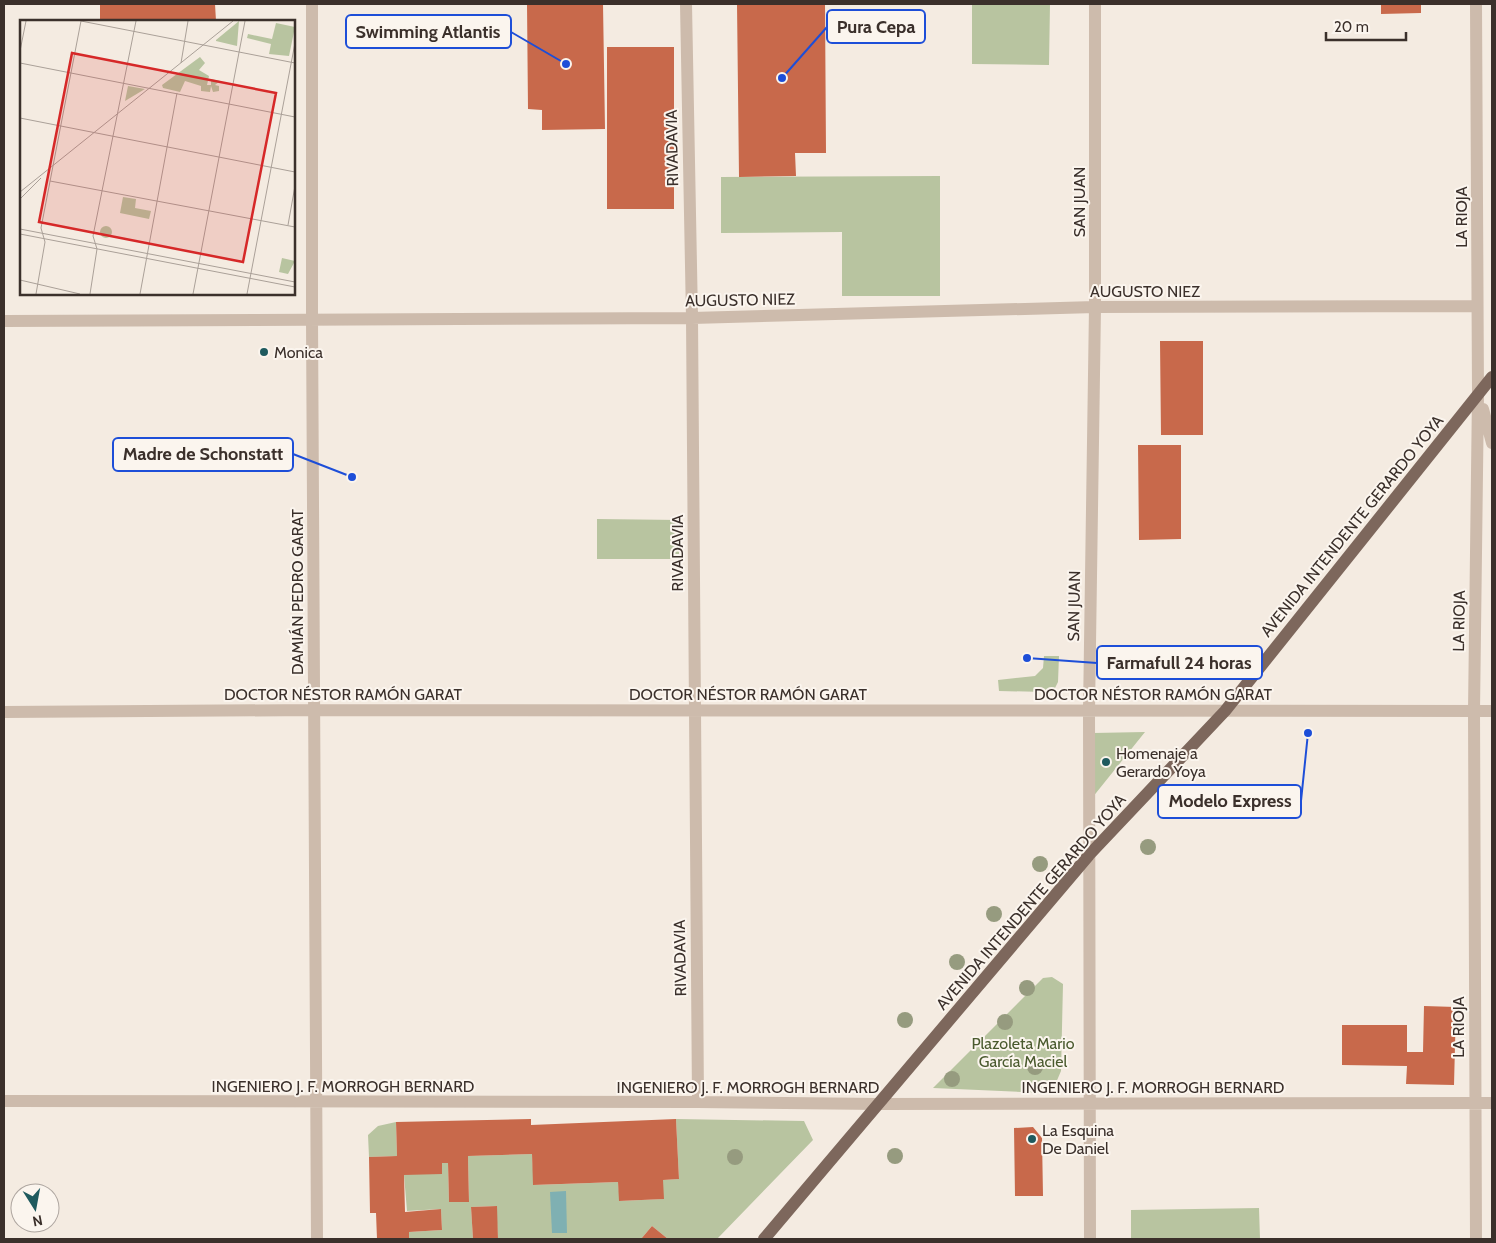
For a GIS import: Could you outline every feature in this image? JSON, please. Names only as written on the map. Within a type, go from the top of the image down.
[{"type":"main road","name":"AVENIDA INTENDENTE GERARDO YOYA","points":[[764,1239],[1090,855],[1224,711],[1492,378]]},
{"type":"street","name":"DAMIÁN PEDRO GARAT","points":[[312,4],[317,1239]]},
{"type":"street","name":"RIVADAVIA","points":[[686,4],[692,318],[698,1102]]},
{"type":"street","name":"SAN JUAN","points":[[1090,1239],[1089,711],[1095,307],[1095,4]]},
{"type":"street","name":"LA RIOJA","points":[[1476,4],[1478,394],[1474,711],[1476,1239]]},
{"type":"street","name":"AUGUSTO NIEZ","points":[[4,321],[692,318],[1095,307],[1477,306]]},
{"type":"street","points":[[1478,394],[1492,443]]},
{"type":"street","name":"DOCTOR NÉSTOR RAMÓN GARAT","points":[[4,712],[314,710],[1492,711]]},
{"type":"street","name":"INGENIERO J. F. MORROGH BERNARD","points":[[4,1101],[880,1104],[1492,1103]]},
{"type":"green space","points":[[972,4],[1050,4],[1049,65],[972,64]]},
{"type":"green space","points":[[940,176],[940,296],[842,296],[842,232],[721,233],[721,177]]},
{"type":"green space","points":[[1492,481],[1492,663],[1491,482]]},
{"type":"green space","points":[[597,519],[679,520],[679,559],[597,559]]},
{"type":"green space","points":[[1044,656],[1059,656],[1058,682],[1054,690],[1046,692],[999,691],[998,680],[1035,676],[1043,668]]},
{"type":"green space","points":[[1145,732],[1092,798],[1093,733]]},
{"type":"green space","name":"Plazoleta Mario García Maciel","points":[[1052,977],[1063,984],[1061,1071],[1055,1085],[1043,1093],[933,1088],[1043,978]]},
{"type":"green space","points":[[676,1119],[804,1121],[813,1140],[717,1239],[668,1239],[652,1226],[641,1239],[498,1239],[496,1206],[471,1207],[473,1239],[409,1239],[409,1232],[442,1230],[441,1209],[407,1211],[404,1175],[442,1163],[448,1163],[449,1202],[469,1202],[468,1156],[532,1154],[534,1185],[618,1182],[620,1201],[663,1199],[663,1180],[679,1179]]},
{"type":"green space","points":[[396,1122],[397,1156],[369,1157],[368,1135],[378,1126]]},
{"type":"green space","points":[[1259,1208],[1260,1239],[1131,1239],[1131,1210]]},
{"type":"water","points":[[566,1191],[567,1233],[552,1233],[550,1192]]},
{"type":"building","points":[[100,4],[215,4],[216,20],[100,20]]},
{"type":"building","points":[[527,4],[603,4],[605,129],[542,130],[542,110],[528,109]]},
{"type":"building","points":[[737,4],[825,4],[826,153],[795,153],[796,176],[739,177]]},
{"type":"building","points":[[1381,4],[1421,4],[1421,13],[1381,14]]},
{"type":"building","points":[[607,47],[674,47],[674,209],[607,209]]},
{"type":"building","points":[[1160,341],[1203,341],[1203,435],[1161,435]]},
{"type":"building","points":[[1138,445],[1181,445],[1181,539],[1139,540]]},
{"type":"building","points":[[1424,1006],[1456,1007],[1454,1085],[1406,1084],[1407,1066],[1342,1065],[1342,1025],[1407,1025],[1407,1052],[1423,1052]]},
{"type":"building","points":[[531,1119],[531,1125],[676,1119],[679,1179],[663,1180],[664,1199],[619,1201],[618,1182],[533,1185],[532,1154],[468,1156],[469,1202],[449,1202],[448,1163],[442,1163],[442,1174],[404,1175],[405,1212],[441,1209],[442,1230],[409,1232],[409,1239],[377,1239],[376,1213],[370,1213],[369,1157],[397,1156],[396,1122]]},
{"type":"building","points":[[1033,1127],[1042,1138],[1043,1196],[1015,1196],[1014,1128]]},
{"type":"building","points":[[497,1206],[498,1239],[473,1239],[471,1207]]},
{"type":"building","points":[[652,1226],[668,1239],[641,1239]]},
{"type":"place","name":"Swimming Atlantis","points":[[566,64]]},
{"type":"place","name":"Pura Cepa","points":[[782,78]]},
{"type":"place","name":"Monica","points":[[264,352]]},
{"type":"place","name":"Madre de Schonstatt","points":[[352,477]]},
{"type":"place","name":"Farmafull 24 horas","points":[[1027,658]]},
{"type":"place","name":"Modelo Express","points":[[1308,733]]},
{"type":"place","name":"Homenaje a Gerardo Yoya","points":[[1106,762]]},
{"type":"place","name":"La Esquina De Daniel","points":[[1032,1139]]}]
